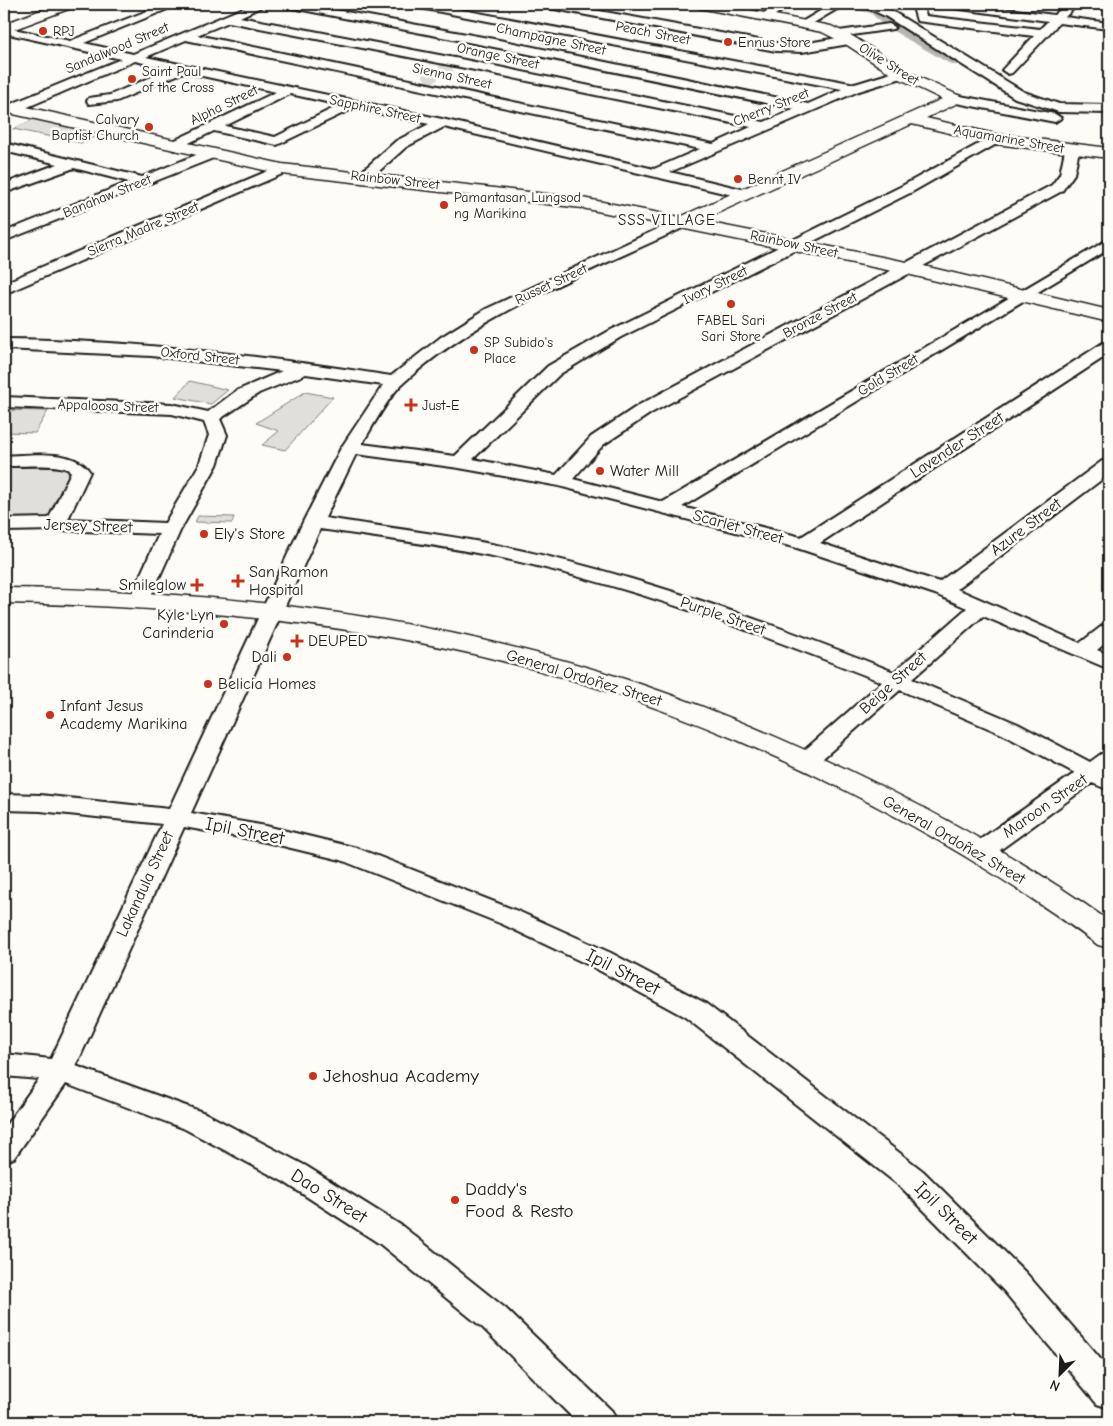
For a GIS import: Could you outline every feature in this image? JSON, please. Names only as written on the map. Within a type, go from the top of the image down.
[{"type":"street","points":[[4,29],[69,4]]},
{"type":"street","points":[[72,44],[174,4]]},
{"type":"street","name":"Sandalwood Street","points":[[7,108],[262,4]]},
{"type":"street","name":"Champagne Street","points":[[287,4],[499,44],[810,108]]},
{"type":"street","name":"Peach Street","points":[[415,4],[534,25],[855,88]]},
{"type":"street","points":[[544,4],[570,6],[776,47],[802,48],[890,27]]},
{"type":"street","name":"Olive Street","points":[[699,4],[731,6],[766,16],[806,23],[844,37],[901,74],[955,99],[1027,114],[1083,122]]},
{"type":"street","points":[[766,16],[788,4]]},
{"type":"street","points":[[864,4],[886,11],[901,23],[931,39],[1011,90],[1060,108],[1109,109]]},
{"type":"street","points":[[917,4],[921,19],[1042,33]]},
{"type":"street","points":[[946,4],[1109,26]]},
{"type":"street","points":[[1008,70],[1042,33],[1073,4]]},
{"type":"street","points":[[458,64],[570,6]]},
{"type":"street","points":[[806,23],[836,6]]},
{"type":"street","name":"Orange Street","points":[[227,18],[763,126]]},
{"type":"street","points":[[968,38],[976,26]]},
{"type":"street","name":"Sapphire Street","points":[[4,29],[442,123],[745,194]]},
{"type":"street","name":"Sienna Street","points":[[184,36],[420,81],[714,148]]},
{"type":"street","points":[[93,101],[113,98],[182,68]]},
{"type":"street","name":"Cherry Street","points":[[656,173],[855,88],[901,74]]},
{"type":"street","points":[[212,127],[277,141],[358,105],[420,81]]},
{"type":"street","name":"Alpha Street","points":[[174,146],[287,91]]},
{"type":"street","name":"Russet Street","points":[[272,610],[350,448],[394,382],[447,341],[492,312],[684,222],[955,99]]},
{"type":"street","name":"Rainbow Street","points":[[7,108],[282,169],[582,202],[907,268],[1024,294],[1109,316]]},
{"type":"street","name":"Aquamarine Street","points":[[910,119],[995,139],[1109,154]]},
{"type":"street","points":[[364,177],[401,144],[442,123]]},
{"type":"street","name":"Ivory Street","points":[[459,462],[554,370],[615,334],[907,189],[995,139]]},
{"type":"street","points":[[4,147],[143,181]]},
{"type":"street","name":"Bronze Street","points":[[560,481],[597,441],[645,409],[1057,188],[1067,174],[1072,150]]},
{"type":"street","name":"Banahaw Street","points":[[4,238],[211,154]]},
{"type":"street","points":[[4,189],[72,164]]},
{"type":"street","name":"Sierra Madre Street","points":[[4,289],[282,169]]},
{"type":"street","name":"Gold Street","points":[[666,508],[1109,244]]},
{"type":"street","name":"Oxford Street","points":[[4,344],[103,347],[306,368],[394,382]]},
{"type":"street","name":"Lavender Street","points":[[804,544],[1109,346]]},
{"type":"street","points":[[140,600],[171,529],[208,465],[218,435],[212,418],[226,404],[258,385],[306,368]]},
{"type":"street","name":"Appaloosa Street","points":[[4,402],[172,408],[212,418]]},
{"type":"street","name":"Scarlet Street","points":[[350,448],[459,462],[560,481],[804,544],[942,590],[1109,663]]},
{"type":"street","points":[[4,461],[54,461],[75,465],[81,472],[56,524]]},
{"type":"street","name":"Azure Street","points":[[942,590],[1109,465]]},
{"type":"street","name":"Purple Street","points":[[314,522],[501,552],[647,589],[780,635],[897,680],[985,717],[1104,772]]},
{"type":"street","name":"Jersey Street","points":[[4,525],[56,524],[171,529]]},
{"type":"street","name":"General Ordoñez Street","points":[[4,595],[140,600],[272,610],[434,638],[563,669],[670,704],[806,762],[919,817],[980,852],[1109,937]]},
{"type":"street","name":"Beige Street","points":[[806,762],[982,606]]},
{"type":"street","name":"Lakandula Street","points":[[4,1150],[60,1071],[272,610]]},
{"type":"street","points":[[1083,651],[1109,630]]},
{"type":"street","name":"Maroon Street","points":[[980,852],[1104,772]]},
{"type":"street","name":"Ipil Street","points":[[4,802],[40,803],[176,818],[266,834],[365,861],[511,918],[602,960],[695,1010],[912,1180],[1016,1282],[1109,1393]]},
{"type":"street","name":"Dao Street","points":[[4,1066],[60,1071],[195,1122],[295,1174],[391,1235],[454,1284],[494,1318],[600,1422]]},
{"type":"shaded area","points":[[36,118],[104,133],[81,143],[13,129]]},
{"type":"shaded area","points":[[190,381],[228,390],[211,404],[175,397]]},
{"type":"shaded area","points":[[305,392],[333,397],[285,450],[262,445],[279,431],[256,423]]},
{"type":"shaded area","points":[[4,410],[48,411],[35,433],[4,432]]},
{"type":"shaded area","points":[[57,466],[70,469],[70,477],[50,520],[4,521],[4,467]]},
{"type":"shaded area","points":[[198,516],[234,517],[232,523],[195,522]]},
{"type":"waterway","points":[[854,4],[877,9],[889,21],[959,61]]},
{"type":"tunnel","points":[[425,80],[451,66]]},
{"type":"place","name":"RPJ","points":[[43,31]]},
{"type":"place","name":"Ennus Store","points":[[728,42]]},
{"type":"place","name":"Saint Paul of the Cross","points":[[132,79]]},
{"type":"place","name":"Calvary Baptist Church","points":[[149,127]]},
{"type":"place","name":"Bennt IV","points":[[738,179]]},
{"type":"place","name":"Pamantasan Lungsod ng Marikina","points":[[444,205]]},
{"type":"place","name":"FABEL Sari Sari Store","points":[[731,304]]},
{"type":"place","name":"SP Subido's Place","points":[[474,350]]},
{"type":"place","name":"Just-E","points":[[411,405]]},
{"type":"place","name":"Water Mill","points":[[600,471]]},
{"type":"place","name":"Ely's Store","points":[[204,534]]},
{"type":"place","name":"San Ramon Hospital","points":[[238,581]]},
{"type":"place","name":"Smileglow","points":[[197,585]]},
{"type":"place","name":"Kyle Lyn Carinderia","points":[[224,624]]},
{"type":"place","name":"DEUPED","points":[[297,641]]},
{"type":"place","name":"Dali","points":[[287,657]]},
{"type":"place","name":"Belicia Homes","points":[[208,684]]},
{"type":"place","name":"Infant Jesus Academy Marikina","points":[[50,715]]},
{"type":"place","name":"Jehoshua Academy","points":[[313,1076]]},
{"type":"place","name":"Daddy's Food & Resto","points":[[455,1200]]},
{"type":"district","name":"SSS VILLAGE","points":[[667,220]]}]
